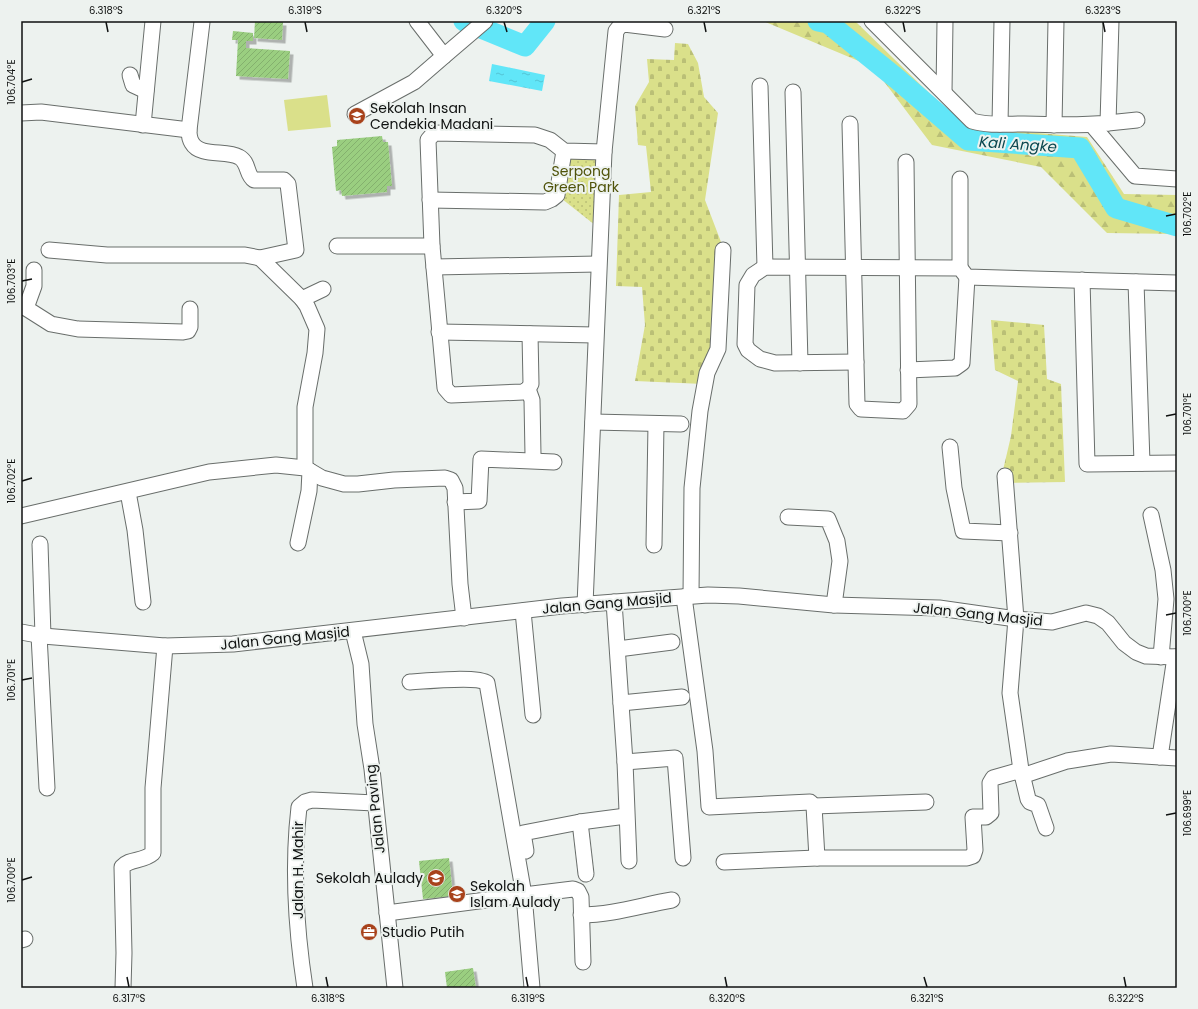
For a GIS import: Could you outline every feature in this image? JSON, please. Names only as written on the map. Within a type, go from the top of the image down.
[{"type":"street","points":[[143,125],[153,21]]},
{"type":"street","points":[[416,21],[444,56]]},
{"type":"street","points":[[355,114],[414,82],[485,21]]},
{"type":"street","points":[[872,21],[972,121],[979,123],[1000,124],[1092,125],[1137,120]]},
{"type":"street","points":[[944,92],[945,21]]},
{"type":"street","points":[[1000,124],[1002,21]]},
{"type":"street","points":[[1054,124],[1056,21]]},
{"type":"street","points":[[1108,123],[1111,21]]},
{"type":"street","points":[[49,250],[107,255],[233,254],[260,258],[296,250],[286,181],[254,180],[242,158],[198,148],[192,142],[189,130],[202,22]]},
{"type":"street","points":[[585,604],[593,422],[595,335],[604,152],[616,31],[624,24],[665,29]]},
{"type":"street","points":[[130,75],[133,84],[146,91]]},
{"type":"street","points":[[760,86],[765,267]]},
{"type":"street","points":[[793,92],[800,363]]},
{"type":"street","points":[[21,113],[41,112],[189,130]]},
{"type":"street","points":[[850,124],[857,404],[861,409],[903,411],[909,404],[906,162]]},
{"type":"street","points":[[1092,125],[1135,176],[1158,179],[1177,179]]},
{"type":"street","points":[[530,334],[531,384],[528,389],[523,392],[451,395],[445,388],[432,246],[428,140],[434,133],[535,135],[550,140],[564,151],[604,152]]},
{"type":"street","points":[[430,200],[545,202],[552,200],[557,195],[564,151]]},
{"type":"street","points":[[908,370],[954,368],[962,363],[964,273],[960,180]]},
{"type":"street","points":[[337,246],[432,246]]},
{"type":"street","points":[[723,250],[718,349],[707,373],[700,411],[692,488],[687,596],[705,751],[709,807],[810,802],[814,806],[817,858]]},
{"type":"street","points":[[260,258],[302,299],[307,306],[317,329],[315,353],[305,407],[309,491],[298,542]]},
{"type":"street","points":[[434,267],[598,264]]},
{"type":"street","points":[[856,362],[775,363],[760,359],[748,350],[745,344],[747,285],[753,275],[765,267],[907,268],[1082,280],[1177,283]]},
{"type":"street","points":[[34,270],[34,286],[23,306],[51,324],[61,327],[93,330],[183,332],[188,331],[190,327],[190,309]]},
{"type":"street","points":[[1082,280],[1087,464],[1177,463]]},
{"type":"street","points":[[1136,282],[1142,464]]},
{"type":"street","points":[[302,299],[323,289]]},
{"type":"street","points":[[439,332],[595,335]]},
{"type":"street","points":[[528,389],[532,400],[533,455]]},
{"type":"street","points":[[593,422],[681,424]]},
{"type":"street","points":[[654,545],[656,424]]},
{"type":"street","points":[[950,447],[954,488],[963,531],[1010,533]]},
{"type":"street","points":[[455,502],[478,501],[481,459],[554,462]]},
{"type":"street","points":[[21,516],[209,472],[276,464],[307,469],[322,478],[344,484],[446,478],[454,483],[460,584],[464,618]]},
{"type":"street","points":[[1005,476],[1016,619],[1010,693],[1021,773],[1029,800],[1038,805],[1046,828]]},
{"type":"street","points":[[128,492],[136,530],[143,602]]},
{"type":"street","points":[[1151,515],[1163,570],[1171,657],[1160,757]]},
{"type":"street","points":[[788,517],[828,519],[837,541],[840,561],[834,605]]},
{"type":"street","points":[[40,544],[41,636],[47,788]]},
{"type":"street","name":"Jalan Gang Masjid","points":[[21,632],[41,636],[165,646],[233,644],[585,604],[687,596],[739,596],[834,605],[939,608],[1016,619],[1052,622],[1086,613],[1098,616],[1108,623],[1124,643],[1136,652],[1146,656],[1171,657]]},
{"type":"street","points":[[614,602],[625,762],[629,861]]},
{"type":"street","points":[[523,611],[533,715]]},
{"type":"street","name":"Jalan Paving","points":[[353,631],[362,664],[365,724],[395,988]]},
{"type":"street","points":[[618,650],[672,642]]},
{"type":"street","points":[[122,988],[124,953],[122,866],[126,862],[140,860],[153,853],[153,788],[165,646]]},
{"type":"street","points":[[410,682],[483,680],[487,683],[527,889]]},
{"type":"street","points":[[621,703],[682,698]]},
{"type":"street","points":[[724,862],[817,858],[967,858],[973,856],[975,850],[973,817],[986,817],[991,813],[990,782],[993,778],[1021,773],[1067,761],[1110,754],[1177,758]]},
{"type":"street","points":[[625,762],[675,758],[683,858]]},
{"type":"street","name":"Jalan H. Mahir","points":[[305,988],[297,905],[296,830],[299,807],[305,802],[312,800],[375,803]]},
{"type":"street","points":[[814,806],[926,802]]},
{"type":"street","points":[[532,988],[523,833],[580,822],[626,816]]},
{"type":"street","points":[[580,822],[586,874]]},
{"type":"street","points":[[387,913],[527,889],[576,890],[581,897],[584,962]]},
{"type":"street","points":[[581,915],[610,914],[650,903],[672,900]]},
{"type":"green space","points":[[763,21],[855,21],[964,127],[1087,137],[1124,194],[1177,195],[1177,234],[1107,233],[1041,167],[932,145],[873,67]]},
{"type":"green space","points":[[675,43],[688,44],[698,63],[704,97],[718,113],[705,200],[721,242],[718,352],[703,384],[635,381],[645,325],[642,287],[616,286],[619,195],[651,192],[646,146],[638,145],[635,106],[649,82],[647,59],[674,60]]},
{"type":"green space","points":[[327,95],[331,127],[288,131],[284,100]]},
{"type":"green space","name":"Serpong Green Park","points":[[564,151],[604,152],[600,229],[557,195]]},
{"type":"green space","points":[[991,320],[1044,325],[1047,379],[1061,384],[1065,482],[1000,483],[1011,436],[1018,381],[995,370]]},
{"type":"water","points":[[492,64],[545,75],[542,91],[489,81]]},
{"type":"building","points":[[255,21],[283,22],[282,40],[254,38]]},
{"type":"building","points":[[233,31],[253,33],[253,41],[246,41],[246,48],[290,51],[288,79],[236,76],[238,40],[232,40]]},
{"type":"building","points":[[382,136],[383,142],[388,142],[392,186],[387,186],[387,192],[342,196],[341,190],[336,191],[332,147],[337,146],[337,140]]},
{"type":"building","name":"Sekolah Aulady","points":[[449,858],[453,896],[423,899],[419,861]]},
{"type":"building","points":[[473,968],[476,988],[447,988],[445,972]]},
{"type":"waterway","name":"Kali Angke","points":[[464,21],[525,46],[545,21]]},
{"type":"waterway","name":"Kali Angke","points":[[818,21],[828,23],[896,78],[968,140],[1080,148],[1116,208],[1177,226]]},
{"type":"place","name":"Sekolah Insan Cendekia Madani","points":[[357,116]]},
{"type":"place","name":"Sekolah Aulady","points":[[436,878]]},
{"type":"place","name":"Sekolah Islam Aulady","points":[[457,894]]},
{"type":"place","name":"Studio Putih","points":[[369,932]]}]
